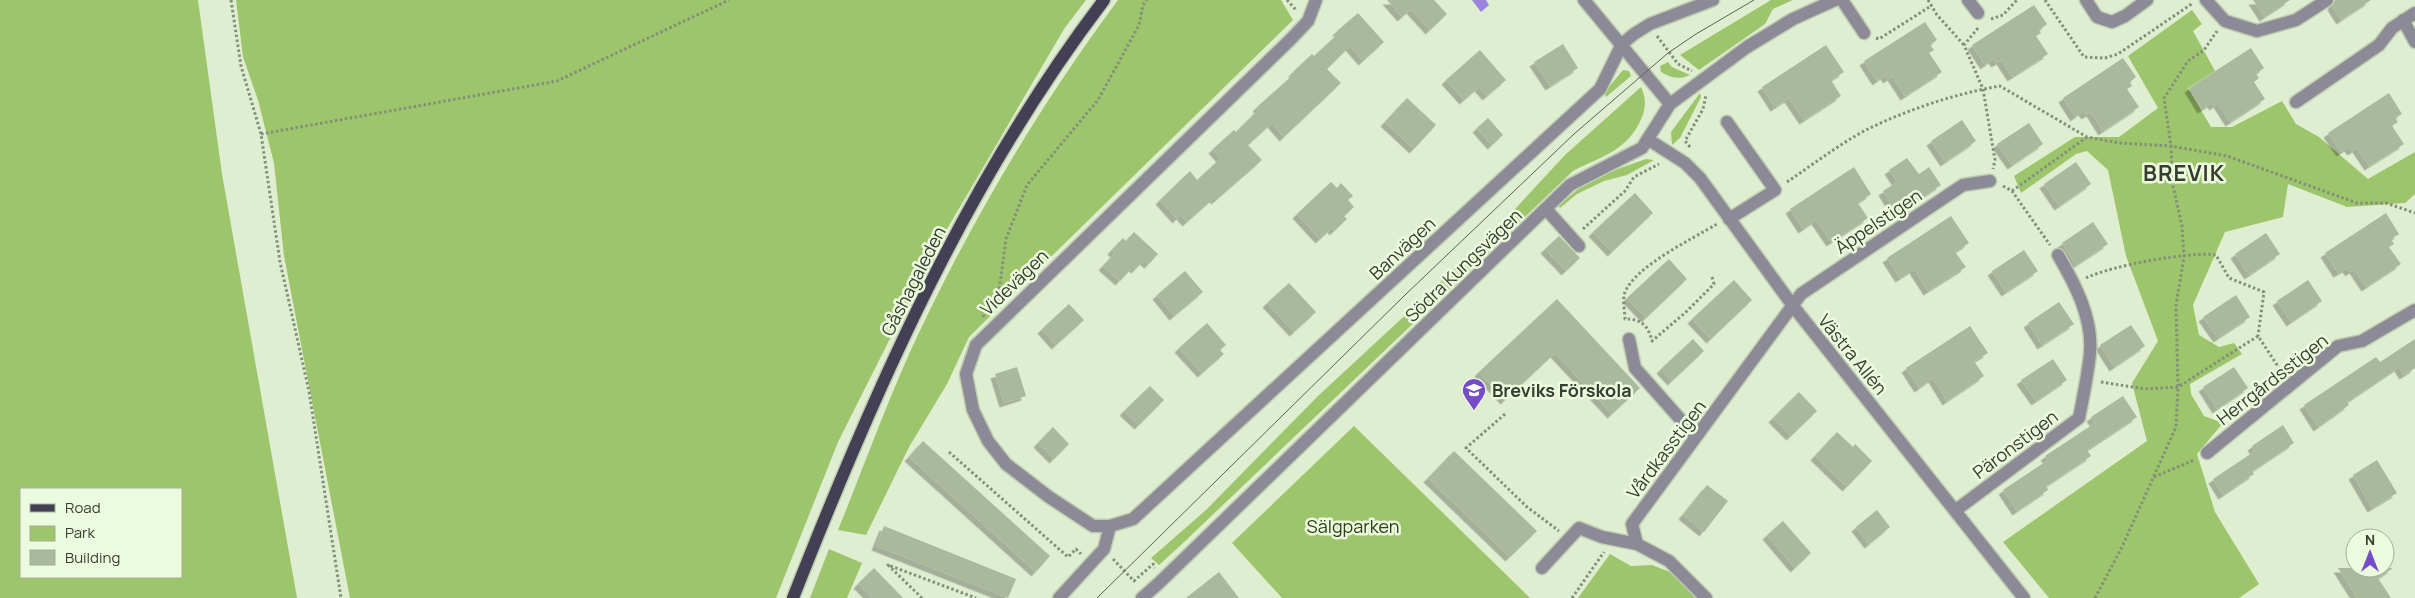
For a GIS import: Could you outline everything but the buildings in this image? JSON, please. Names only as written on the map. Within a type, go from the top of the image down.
[{"type":"main road","name":"Gåshagaleden","points":[[792,598],[834,494],[886,374],[938,267],[1035,99],[1073,40],[1104,0]]},
{"type":"street","name":"Videvägen","points":[[1110,526],[1093,526],[1049,497],[1006,464],[988,441],[973,410],[966,374],[976,345],[1292,38],[1308,21],[1316,0]]},
{"type":"street","points":[[1584,0],[1670,104]]},
{"type":"street","name":"Banvägen","points":[[1110,526],[1133,519],[1600,89],[1622,44],[1650,24],[1713,0]]},
{"type":"street","name":"Södra Kungsvägen","points":[[1142,598],[1570,185],[1634,153],[1649,140],[1670,104],[1701,79],[1747,47],[1793,19],[1835,0]]},
{"type":"street","points":[[1842,0],[1864,33]]},
{"type":"street","points":[[1968,0],[1978,13]]},
{"type":"street","points":[[2086,0],[2098,17],[2112,22],[2125,16],[2147,0]]},
{"type":"street","points":[[2206,0],[2224,21],[2257,30],[2296,20],[2326,0]]},
{"type":"street","points":[[2296,102],[2378,45],[2392,28],[2415,13]]},
{"type":"street","points":[[2403,20],[2415,42]]},
{"type":"street","points":[[1727,122],[1775,190],[1729,218]]},
{"type":"street","name":"Västra Allén","points":[[1649,140],[1685,163],[1700,178],[1793,306],[2024,598]]},
{"type":"street","name":"Äppelstigen","points":[[1793,306],[1801,294],[1963,185],[1990,181]]},
{"type":"street","points":[[1546,209],[1576,242]]},
{"type":"street","name":"Päronstigen","points":[[1956,510],[2079,418],[2090,352],[2086,314],[2075,283],[2058,255]]},
{"type":"street","name":"Vårdkasstigen","points":[[1637,544],[1632,524],[1793,306]]},
{"type":"street","name":"Herrgårdsstigen","points":[[2207,453],[2338,346],[2362,341],[2415,310]]},
{"type":"street","points":[[1629,340],[1635,368],[1696,437]]},
{"type":"street","points":[[1059,598],[1104,549],[1110,526]]},
{"type":"street","points":[[1542,568],[1579,528],[1602,538],[1637,544],[1668,561],[1706,598]]},
{"type":"path","points":[[230,0],[241,66],[261,134],[280,262],[309,391],[341,598]]},
{"type":"path","points":[[261,134],[557,81],[729,0]]},
{"type":"path","points":[[988,333],[982,310],[999,291],[1006,239],[1027,185],[1098,100],[1139,25],[1143,5],[1147,0]]},
{"type":"path","points":[[1928,0],[1964,44],[1983,89],[1995,160],[1990,181],[2012,190],[2058,255]]},
{"type":"path","points":[[1964,44],[1984,21],[2003,15],[2017,0]]},
{"type":"path","points":[[1864,33],[1879,39],[1931,6]]},
{"type":"path","points":[[2096,598],[2176,427],[2178,387],[2176,305],[2184,256],[2182,226],[2173,186],[2171,146],[2164,98],[2188,61],[2204,50],[2224,21]]},
{"type":"path","points":[[1650,24],[1668,53],[1678,64],[1692,71],[1701,79],[1706,96],[1702,109],[1685,141],[1691,149]]},
{"type":"path","points":[[1775,190],[1864,132],[1910,110],[2000,86],[2087,137],[2120,143],[2171,146],[2227,156],[2357,203],[2386,203],[2415,213]]},
{"type":"path","points":[[2012,190],[2087,137]]},
{"type":"path","points":[[1576,242],[1625,191],[1634,177],[1647,172],[1664,161],[1670,153]]},
{"type":"path","points":[[1712,277],[1714,284],[1704,295],[1652,341],[1649,330],[1642,322],[1625,319],[1624,293],[1633,280],[1660,257],[1729,218]]},
{"type":"path","points":[[2075,283],[2101,270],[2204,253],[2216,255],[2229,278],[2242,285],[2264,292],[2258,336],[2291,385]]},
{"type":"path","points":[[2086,380],[2145,388],[2178,387],[2258,336]]},
{"type":"path","points":[[1505,414],[1466,448],[1527,508],[1570,538]]},
{"type":"path","points":[[949,452],[1068,557],[1076,549],[1091,563]]},
{"type":"path","points":[[2153,477],[2180,468],[2207,453]]},
{"type":"path","points":[[1104,549],[1134,582],[1153,564],[1156,567],[1138,585]]},
{"type":"path","points":[[1572,598],[1606,549]]},
{"type":"path","points":[[922,598],[888,564],[976,598]]},
{"type":"green space","points":[[0,0],[198,0],[222,174],[297,598],[0,598]]},
{"type":"green space","points":[[236,0],[1086,0],[1064,29],[933,253],[838,442],[776,598],[350,598],[284,256],[274,163],[258,100],[243,57]]},
{"type":"green space","points":[[1118,0],[1281,0],[1293,20],[969,337],[947,384],[909,447],[866,535],[838,530],[900,374],[955,260],[1005,170],[1059,84]]},
{"type":"green space","points":[[1771,0],[1793,0],[1773,9],[1765,24],[1699,70],[1680,55]]},
{"type":"green space","points":[[2192,10],[2202,24],[2193,31],[2215,71],[2188,88],[2211,127],[2232,127],[2282,101],[2296,124],[2319,137],[2368,179],[2415,152],[2415,194],[2405,203],[2347,207],[2288,184],[2283,217],[2225,232],[2193,305],[2199,335],[2219,347],[2234,343],[2242,354],[2190,384],[2191,394],[2204,416],[2223,423],[2197,454],[2215,512],[2259,584],[2239,598],[2049,598],[2003,542],[2147,441],[2132,383],[2158,341],[2126,256],[2108,170],[2087,151],[2076,154],[2021,193],[2014,176],[2075,137],[2119,137],[2158,108],[2128,56]]},
{"type":"green space","points":[[1668,62],[1672,67],[1690,75],[1675,78],[1661,72],[1660,66]]},
{"type":"green space","points":[[1623,70],[1629,71],[1631,76],[1606,97],[1604,93]]},
{"type":"green space","points":[[1641,87],[1645,98],[1642,117],[1629,138],[1622,145],[1573,171],[1181,545],[1159,565],[1151,558],[1206,510],[1318,396],[1427,295],[1516,208],[1565,155]]},
{"type":"green space","points":[[1700,93],[1701,97],[1680,138],[1672,145],[1671,132]]},
{"type":"green space","points":[[1646,159],[1654,160],[1627,175],[1604,181],[1577,194],[1560,208],[1558,206],[1583,185],[1615,170]]},
{"type":"green space","name":"Sälgparken","points":[[1354,426],[1530,598],[1282,598],[1232,543]]},
{"type":"green space","points":[[829,549],[862,563],[847,598],[810,598]]},
{"type":"green space","points":[[1610,554],[1631,566],[1652,565],[1670,572],[1696,598],[1578,598]]},
{"type":"shaded area","points":[[1472,0],[1486,0],[1489,5],[1481,12]]},
{"type":"tram line","points":[[1097,598],[1405,295],[1574,134],[1668,53],[1754,0]]},
{"type":"place","name":"Breviks Förskola","points":[[1474,411]]},
{"type":"district","name":"BREVIK","points":[[2184,173]]}]
